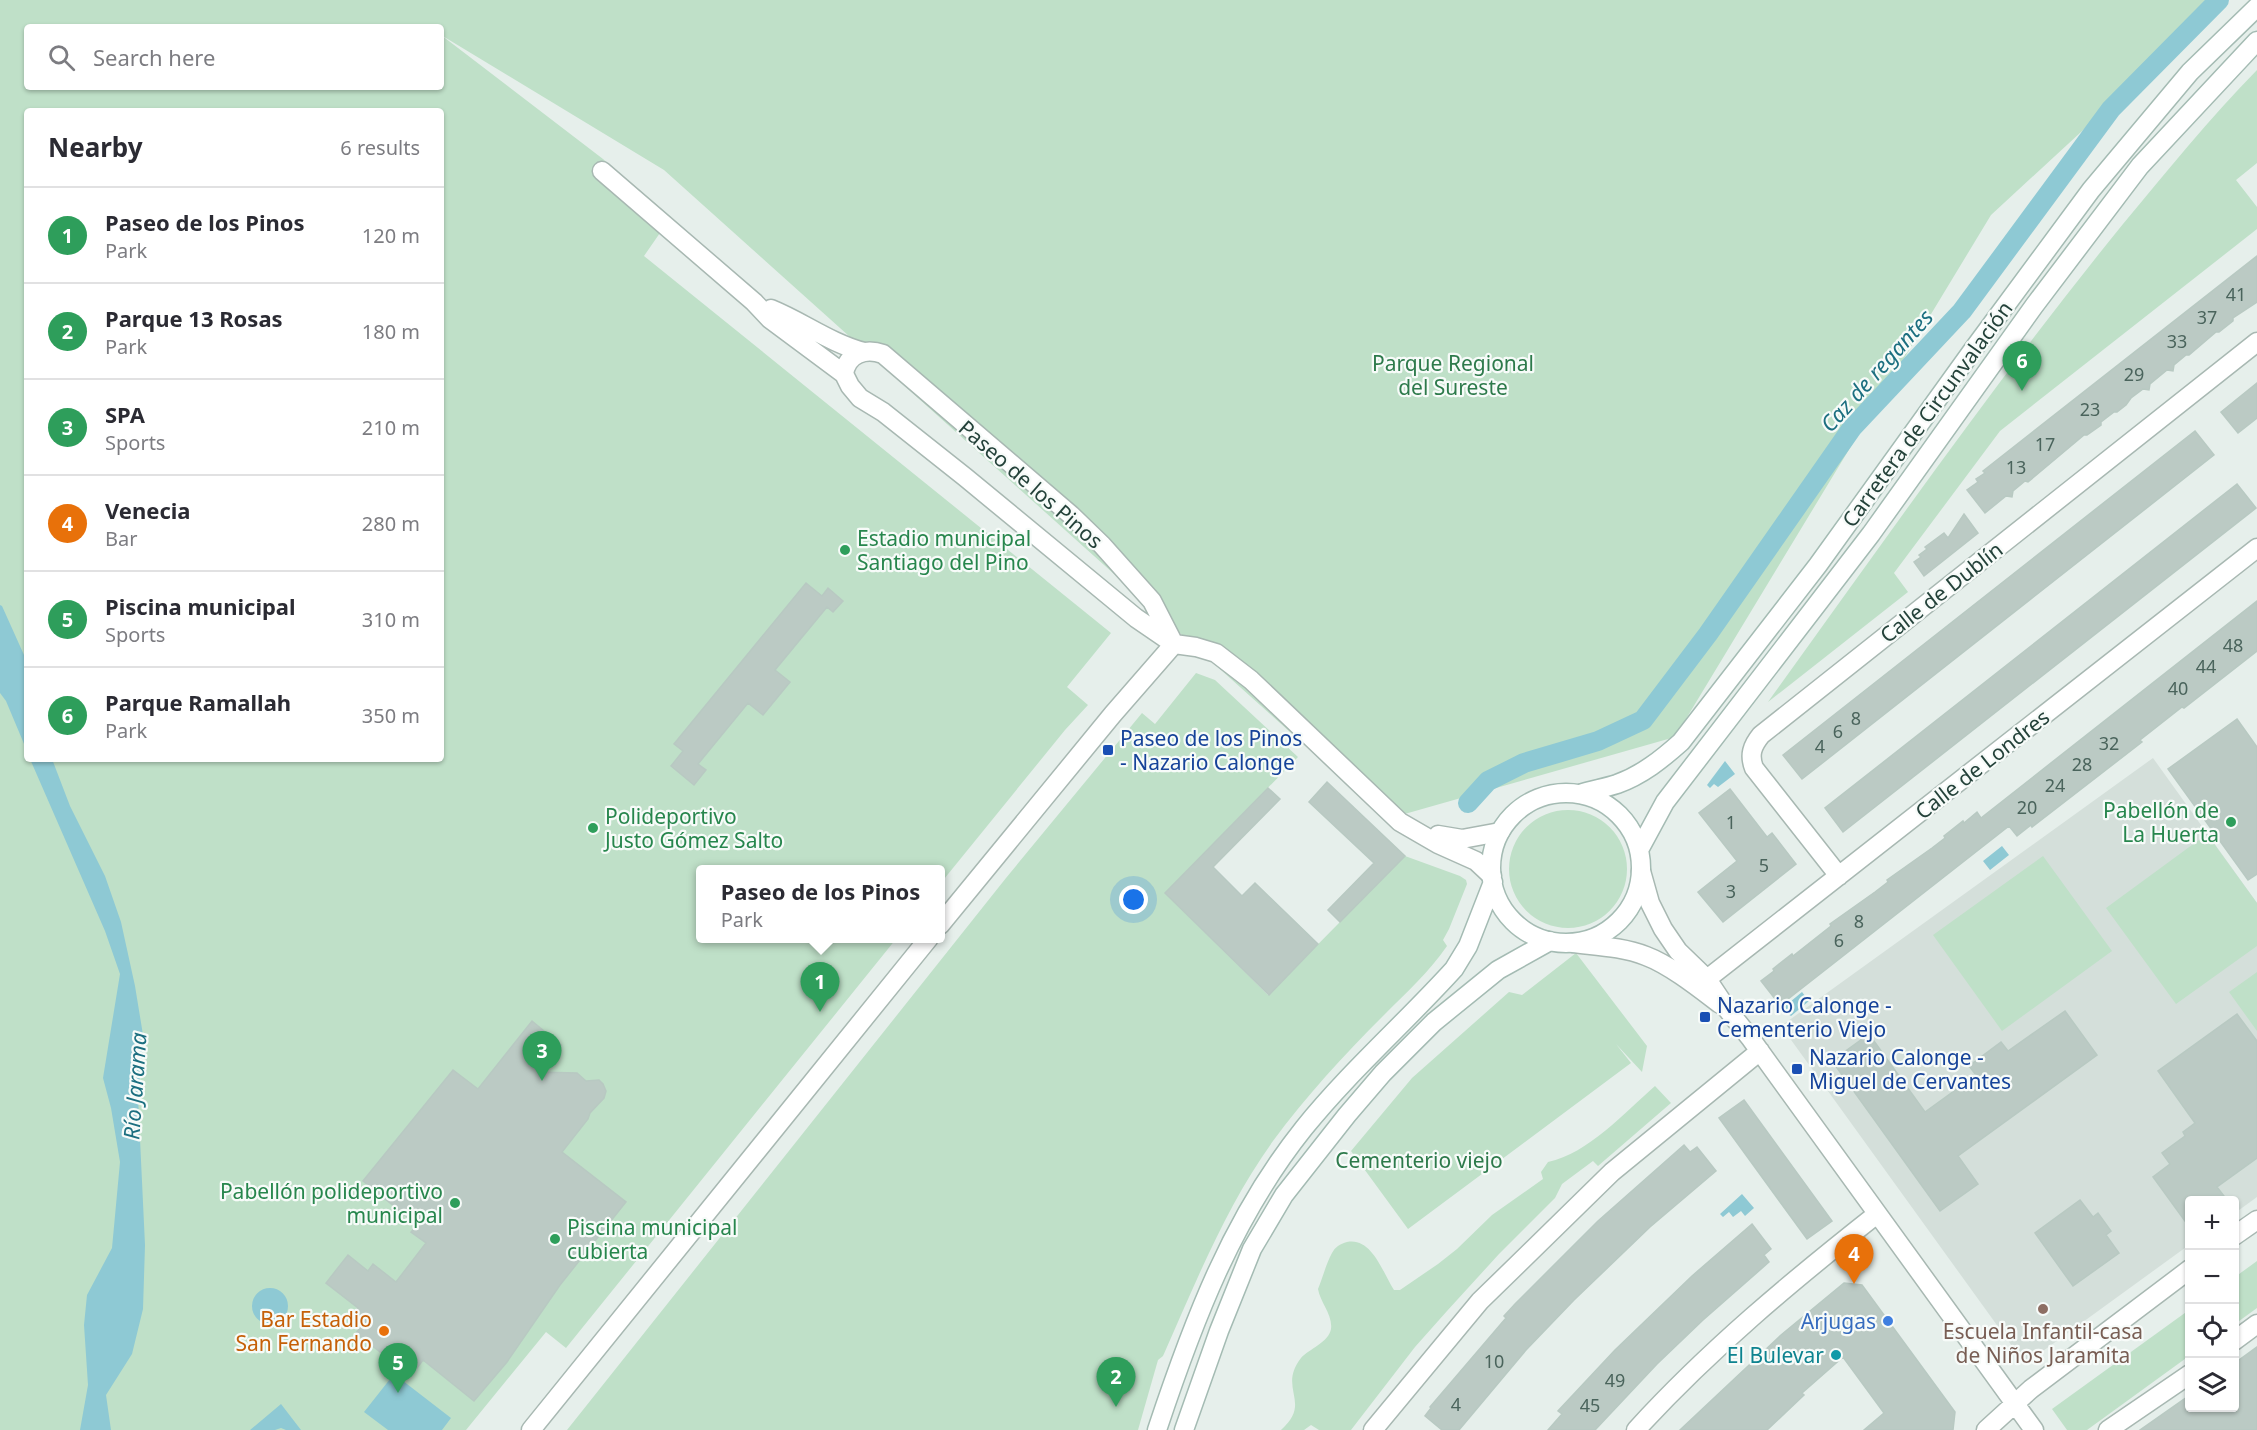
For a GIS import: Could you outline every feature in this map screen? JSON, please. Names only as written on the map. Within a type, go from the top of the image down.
[{"type":"street","name":"Carretera de Circunvalación","points":[[1580,794],[1617,784],[1637,775],[1681,742],[1818,565],[2091,190],[2190,72],[2257,7]]},
{"type":"street","name":"Carretera de Circunvalación","points":[[1639,850],[1665,802],[1871,534],[2034,306],[2140,166],[2257,41]]},
{"type":"street","name":"Paseo de los Pinos","points":[[602,171],[754,302],[770,319],[844,374],[860,398],[883,412],[965,477],[1136,618],[1174,644],[1216,653],[1251,680],[1400,822],[1476,861],[1493,879]]},
{"type":"street","name":"Paseo de los Pinos","points":[[754,302],[844,347],[884,354],[1071,515],[1102,545],[1152,601],[1174,644]]},
{"type":"street","name":"Calle de Dublín","points":[[1839,876],[1754,768],[1750,759],[1753,744],[1761,735],[2257,342]]},
{"type":"street","points":[[844,374],[845,365],[851,357],[864,352]]},
{"type":"street","name":"Calle de Londres","points":[[1707,979],[2257,548]]},
{"type":"street","points":[[945,919],[1113,714],[1174,644]]},
{"type":"street","points":[[1727,1010],[1666,966],[1647,956],[1605,946],[1550,941],[1533,935],[1517,925],[1505,911],[1496,894],[1491,861],[1500,832],[1509,819],[1534,800],[1564,793],[1580,794],[1601,801],[1618,814],[1631,831],[1639,850],[1641,871],[1650,903],[1663,929],[1678,951],[1707,979],[1727,1010],[1760,1051],[2034,1430]]},
{"type":"street","name":"Paseo de los Pinos","points":[[1415,831],[1462,839],[1500,832]]},
{"type":"street","points":[[1573,943],[1588,940],[1615,925],[1634,901],[1641,871]]},
{"type":"street","points":[[1157,1430],[1203,1299],[1243,1221],[1303,1130],[1334,1093],[1455,969],[1468,946],[1493,879]]},
{"type":"street","points":[[1184,1430],[1219,1331],[1252,1249],[1284,1195],[1347,1115],[1434,1022],[1498,970],[1550,941]]},
{"type":"street","points":[[531,1430],[926,943]]},
{"type":"street","points":[[1372,1430],[1480,1301],[1612,1173],[1760,1051]]},
{"type":"street","points":[[1635,1430],[1681,1380],[1726,1339],[1877,1214]]},
{"type":"street","points":[[2239,1233],[2257,1220]]},
{"type":"street","points":[[1986,1430],[2014,1403],[2185,1273]]},
{"type":"street","points":[[2239,1338],[2257,1324]]},
{"type":"street","points":[[2108,1430],[2185,1377]]},
{"type":"shaded area","points":[[2153,758],[2257,903],[2257,1197],[2239,1210],[2239,1196],[2185,1196],[2185,1248],[2025,1364],[1781,1026]]},
{"type":"green space","name":"Parque Regional del Sureste","points":[[0,0],[2224,0],[1991,215],[1675,737],[1387,819],[664,170],[444,37],[444,24],[24,24],[24,90],[444,90],[444,37],[603,159],[671,217],[644,256],[1111,633],[1067,687],[1088,705],[945,878],[945,865],[696,865],[696,943],[893,943],[566,1348],[546,1332],[466,1430],[0,1430]]},
{"type":"green space","points":[[2257,70],[2257,163],[2236,180],[2257,207],[2257,229],[2000,431],[1894,573],[1908,592],[1768,702],[1942,460],[2031,341],[2188,146]]},
{"type":"green space","points":[[1196,673],[1215,680],[1298,757],[1165,893],[1268,995],[1405,856],[1460,876],[1466,880],[1467,884],[1443,940],[1447,946],[1313,1091],[1273,1141],[1240,1192],[1199,1273],[1163,1356],[1158,1360],[1138,1430],[567,1430],[1006,878],[1142,713],[1155,724]]},
{"type":"green space","points":[[1568,810],[1591,814],[1610,827],[1623,846],[1627,869],[1623,892],[1610,911],[1591,924],[1568,928],[1545,924],[1526,911],[1513,892],[1509,869],[1513,846],[1526,827],[1545,814]]},
{"type":"green space","points":[[2207,834],[2257,903],[2257,946],[2176,1004],[2106,908]]},
{"type":"green space","points":[[2043,856],[2112,951],[2002,1031],[1933,935]]},
{"type":"green space","name":"Cementerio viejo","points":[[1576,953],[1647,1046],[1642,1072],[1616,1044],[1631,1063],[1408,1229],[1351,1151],[1412,1078],[1509,992],[1522,995]]},
{"type":"green space","points":[[2257,972],[2257,1031],[2229,992]]},
{"type":"green space","points":[[1655,1086],[1671,1103],[1598,1166],[1593,1161],[1562,1184],[1555,1198],[1499,1254],[1415,1347],[1351,1430],[1319,1430],[1311,1425],[1304,1430],[1281,1430],[1294,1411],[1292,1378],[1295,1369],[1301,1358],[1327,1338],[1331,1329],[1330,1319],[1318,1289],[1336,1247],[1347,1242],[1363,1245],[1376,1258],[1394,1290],[1400,1290],[1457,1249],[1492,1215],[1543,1179],[1541,1172],[1548,1162],[1578,1150],[1592,1141]]},
{"type":"green space","points":[[2257,1261],[2257,1308],[2239,1321],[2239,1304],[2239,1274]]},
{"type":"green space","points":[[2185,1313],[2185,1359],[2087,1430],[2067,1430],[2052,1409]]},
{"type":"water","points":[[0,605],[24,655],[24,744],[6,701],[0,693]]},
{"type":"water","points":[[1725,761],[1735,774],[1718,787],[1714,784],[1710,788],[1707,785]]},
{"type":"water","name":"Río Jarama","points":[[31,762],[53,762],[70,806],[105,876],[121,922],[144,1041],[138,1097],[145,1245],[143,1309],[132,1354],[106,1395],[111,1430],[80,1430],[88,1385],[84,1325],[87,1295],[112,1248],[120,1162],[111,1108],[103,1078],[120,974],[105,931]]},
{"type":"water","points":[[2002,846],[2009,855],[1990,870],[1983,861]]},
{"type":"water","points":[[1802,992],[1809,1001],[1791,1016],[1785,1012],[1784,1007]]},
{"type":"water","points":[[1742,1194],[1754,1208],[1745,1216],[1741,1211],[1733,1217],[1729,1212],[1723,1217],[1720,1214]]},
{"type":"water","points":[[270,1288],[283,1293],[288,1306],[283,1319],[270,1324],[257,1319],[252,1306],[257,1293]]},
{"type":"water","points":[[394,1374],[451,1418],[442,1430],[388,1430],[364,1412]]},
{"type":"water","points":[[281,1404],[301,1430],[281,1428],[250,1430]]},
{"type":"building","points":[[2257,256],[2257,302],[2186,355],[2174,365],[2173,371],[2167,370],[2150,384],[2149,390],[2143,389],[2028,482],[2025,481],[2013,491],[2012,497],[2006,496],[1985,513],[1967,490],[1978,482],[1976,479],[1985,473],[1983,471]]},
{"type":"building","points":[[2257,383],[2257,418],[2238,433],[2221,412]]},
{"type":"building","points":[[2195,431],[2214,455],[1802,779],[1783,755]]},
{"type":"building","points":[[2237,484],[2256,508],[1843,832],[1825,808]]},
{"type":"building","points":[[1964,514],[1978,533],[1924,576],[1914,562],[1927,549],[1925,547],[1944,533],[1948,538]]},
{"type":"building","points":[[806,583],[822,596],[828,588],[843,601],[833,612],[827,607],[775,670],[790,682],[763,715],[748,703],[698,764],[706,770],[694,785],[671,766],[683,751],[674,744]]},
{"type":"building","points":[[2257,601],[2257,651],[2184,708],[2182,707],[2140,740],[2142,742],[2032,827],[2031,825],[2017,836],[2009,826],[1783,1003],[1779,997],[1776,1000],[1761,981],[1779,964],[1792,954],[1793,956],[1831,926],[1830,924],[1945,838],[1944,836],[1963,821],[1964,823],[1977,812],[1981,818]]},
{"type":"building","name":"Pabellón de La Huerta","points":[[2237,719],[2257,747],[2257,874],[2248,880],[2168,769]]},
{"type":"building","points":[[1327,782],[1405,856],[1340,922],[1328,910],[1374,863],[1309,802]]},
{"type":"building","points":[[1268,788],[1280,799],[1213,867],[1242,896],[1255,883],[1318,944],[1269,995],[1165,893]]},
{"type":"building","points":[[1730,789],[1767,837],[1772,833],[1796,864],[1723,922],[1698,892],[1737,861],[1699,813]]},
{"type":"building","points":[[2065,1011],[2097,1055],[1958,1156],[1978,1184],[1940,1211],[1832,1061],[1869,1034],[1925,1112],[1976,1075],[1969,1066],[2001,1042],[2008,1051]]},
{"type":"building","points":[[2237,1014],[2257,1041],[2257,1158],[2217,1187],[2224,1196],[2185,1196],[2185,1221],[2153,1177],[2170,1164],[2162,1153],[2185,1136],[2183,1132],[2195,1123],[2158,1071]]},
{"type":"building","points":[[532,1021],[561,1045],[538,1072],[577,1073],[586,1081],[599,1080],[603,1084],[606,1091],[604,1098],[590,1113],[588,1119],[562,1152],[626,1202],[560,1285],[507,1362],[474,1401],[423,1360],[417,1368],[404,1358],[398,1366],[356,1333],[363,1324],[352,1316],[358,1308],[326,1283],[348,1255],[368,1271],[373,1264],[396,1282],[426,1243],[411,1232],[417,1225],[363,1181],[453,1070],[478,1089]]},
{"type":"building","points":[[1744,1100],[1832,1221],[1807,1239],[1719,1118]]},
{"type":"building","points":[[1684,1145],[1690,1152],[1697,1147],[1716,1171],[1650,1227],[1574,1300],[1526,1350],[1459,1430],[1442,1430],[1425,1416],[1515,1304],[1598,1221]]},
{"type":"building","points":[[2080,1200],[2093,1217],[2098,1213],[2111,1231],[2106,1235],[2119,1253],[2073,1286],[2035,1233]]},
{"type":"building","points":[[1752,1224],[1771,1249],[1764,1255],[1769,1262],[1657,1364],[1595,1430],[1548,1430],[1562,1414],[1558,1411],[1615,1350],[1692,1276]]},
{"type":"building","name":"El Bulevar","points":[[1844,1283],[1862,1285],[1955,1412],[1953,1430],[1864,1430],[1884,1413],[1843,1357],[1802,1393],[1804,1395],[1767,1430],[1680,1430],[1781,1335]]},
{"type":"building","points":[[2257,1347],[2257,1430],[2140,1430],[2185,1398],[2185,1412],[2239,1412],[2239,1360]]},
{"type":"waterway","name":"Caz de regantes","points":[[1468,803],[1488,781],[1524,763],[1598,741],[1643,720],[1708,634],[1852,428],[1962,311],[2111,109],[2219,0]]},
{"type":"place","name":"Parque Ramallah","points":[[2022,391]]},
{"type":"place","name":"Estadio municipal Santiago del Pino","points":[[845,550]]},
{"type":"place","name":"Paseo de los Pinos - Nazario Calonge","points":[[1108,750]]},
{"type":"place","name":"Pabellón de La Huerta","points":[[2231,822]]},
{"type":"place","name":"Polideportivo Justo Gómez Salto","points":[[593,828]]},
{"type":"place","name":"Paseo de los Pinos","points":[[820,1012]]},
{"type":"place","name":"Nazario Calonge - Cementerio Viejo","points":[[1705,1017]]},
{"type":"place","name":"Nazario Calonge - Miguel de Cervantes","points":[[1797,1069]]},
{"type":"place","name":"SPA","points":[[542,1081]]},
{"type":"place","name":"Pabellón polideportivo municipal","points":[[455,1203]]},
{"type":"place","name":"Piscina municipal cubierta","points":[[555,1239]]},
{"type":"place","name":"Venecia","points":[[1854,1284]]},
{"type":"place","name":"Escuela Infantil-casa de Niños Jaramita","points":[[2043,1309]]},
{"type":"place","name":"Arjugas","points":[[1888,1321]]},
{"type":"place","name":"Bar Estadio San Fernando","points":[[384,1331]]},
{"type":"place","name":"El Bulevar","points":[[1836,1355]]},
{"type":"place","name":"Piscina municipal","points":[[398,1393]]},
{"type":"place","name":"Parque 13 Rosas","points":[[1116,1407]]}]
